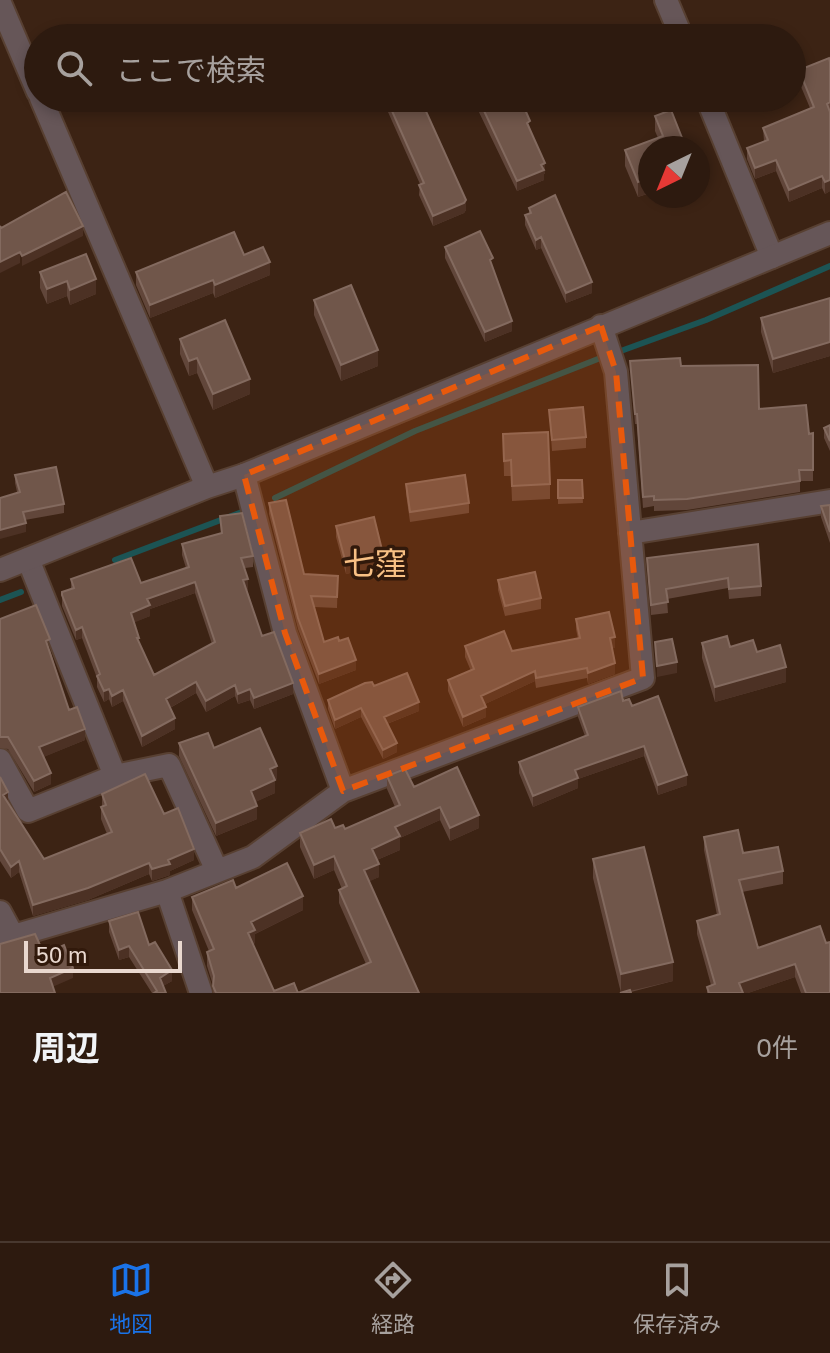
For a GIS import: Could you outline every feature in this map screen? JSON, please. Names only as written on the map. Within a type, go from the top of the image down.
[{"type":"street","points":[[666,0],[676,24]]},
{"type":"street","points":[[0,3],[24,59]]},
{"type":"street","points":[[47,112],[207,487]]},
{"type":"street","points":[[713,112],[772,257]]},
{"type":"street","points":[[0,570],[244,475],[830,233]]},
{"type":"street","points":[[0,912],[7,938],[167,891],[253,857],[343,791],[643,678],[616,372],[601,326]]},
{"type":"street","points":[[244,475],[285,633],[343,791]]},
{"type":"street","points":[[630,533],[830,501]]},
{"type":"street","points":[[28,559],[115,776]]},
{"type":"street","points":[[0,760],[28,811],[115,776],[169,765],[217,871]]},
{"type":"street","points":[[167,891],[201,993]]},
{"type":"highlighted area","points":[[601,326],[616,372],[643,678],[343,791],[285,633],[244,475]]},
{"type":"building","points":[[829,58],[830,180],[825,182],[822,176],[789,190],[776,160],[755,168],[747,148],[768,140],[763,128],[814,107],[806,87],[806,67]]},
{"type":"building","points":[[392,112],[426,112],[466,200],[433,216],[419,185],[424,183]]},
{"type":"building","points":[[485,112],[526,112],[530,121],[527,123],[545,163],[541,165],[544,170],[517,181]]},
{"type":"building","points":[[672,112],[681,136],[663,136],[655,116]]},
{"type":"building","points":[[638,145],[638,182],[625,150]]},
{"type":"building","points":[[66,192],[83,226],[22,256],[20,252],[0,262],[0,226]]},
{"type":"building","points":[[555,195],[592,282],[566,293],[541,237],[536,240],[525,215],[531,213],[529,208]]},
{"type":"building","points":[[480,231],[493,258],[490,260],[512,321],[485,332],[445,247]]},
{"type":"building","points":[[234,232],[244,255],[263,247],[270,262],[215,285],[213,280],[150,305],[136,272]]},
{"type":"building","points":[[86,254],[96,279],[70,290],[67,281],[47,289],[40,272]]},
{"type":"building","points":[[351,285],[378,350],[341,365],[314,300]]},
{"type":"building","points":[[830,298],[830,342],[773,359],[761,318]]},
{"type":"building","points":[[225,320],[250,379],[213,394],[197,358],[189,361],[180,339]]},
{"type":"building","points":[[680,358],[681,366],[758,365],[759,409],[806,405],[809,434],[813,433],[813,470],[799,470],[800,481],[687,499],[654,500],[654,496],[643,497],[630,361]]},
{"type":"building","points":[[583,407],[586,437],[552,440],[549,410]]},
{"type":"building","points":[[830,425],[830,441],[824,428]]},
{"type":"building","points":[[548,432],[550,484],[512,486],[511,460],[504,461],[503,434]]},
{"type":"building","points":[[56,467],[64,504],[23,512],[26,523],[0,530],[0,498],[20,492],[15,475]]},
{"type":"building","points":[[465,475],[469,503],[410,512],[406,484]]},
{"type":"building","points":[[558,480],[582,480],[583,498],[558,498]]},
{"type":"building","points":[[286,500],[304,574],[338,576],[337,597],[311,596],[324,642],[338,637],[339,641],[348,638],[356,660],[319,674],[298,618],[269,503]]},
{"type":"building","points":[[830,505],[830,532],[821,506]]},
{"type":"building","points":[[242,513],[253,556],[241,558],[248,579],[243,580],[262,636],[274,632],[293,683],[254,698],[250,689],[238,694],[235,685],[206,701],[196,682],[166,699],[175,718],[142,736],[123,690],[112,696],[109,689],[104,691],[82,627],[76,630],[62,592],[74,588],[71,579],[131,558],[141,583],[189,567],[182,544],[222,533],[220,516]],"holes":[[[195,582],[215,642],[154,675],[137,638],[131,613],[150,605],[147,599]]]},
{"type":"building","points":[[374,517],[383,554],[346,564],[336,526]]},
{"type":"building","points":[[758,544],[761,586],[729,589],[728,578],[666,589],[668,602],[651,605],[647,558]]},
{"type":"building","points":[[535,572],[541,598],[505,606],[498,580]]},
{"type":"building","points":[[36,605],[50,639],[46,641],[69,710],[77,707],[85,729],[39,747],[51,773],[34,781],[8,737],[0,737],[0,619]]},
{"type":"building","points":[[609,612],[615,637],[610,638],[615,663],[588,673],[587,668],[536,678],[535,671],[481,696],[486,707],[463,717],[448,680],[474,669],[465,646],[504,631],[512,651],[580,638],[576,619]]},
{"type":"building","points":[[727,636],[730,647],[753,640],[757,652],[780,645],[786,667],[715,687],[702,643]]},
{"type":"building","points":[[672,639],[677,662],[657,666],[655,642]]},
{"type":"building","points":[[407,673],[419,702],[384,717],[397,743],[383,750],[361,708],[335,720],[328,700],[365,683],[372,682],[374,686]]},
{"type":"building","points":[[621,691],[623,701],[629,699],[632,706],[658,696],[687,775],[658,785],[644,746],[575,770],[578,778],[533,796],[519,762],[588,735],[578,707]]},
{"type":"building","points":[[260,728],[277,766],[270,769],[275,780],[251,791],[257,806],[216,823],[179,743],[208,733],[214,748]]},
{"type":"building","points":[[457,767],[479,815],[450,828],[440,807],[395,827],[400,836],[372,849],[379,864],[364,870],[419,993],[298,993],[371,962],[339,890],[347,886],[334,856],[314,865],[300,833],[331,819],[335,828],[343,825],[345,829],[400,805],[387,776],[405,769],[414,787]]},
{"type":"building","points":[[145,774],[164,814],[178,808],[194,849],[168,860],[170,864],[152,869],[149,863],[88,888],[33,905],[19,861],[11,867],[0,849],[0,777],[8,792],[3,795],[44,859],[112,832],[101,807],[106,805],[102,794]]},
{"type":"building","points":[[738,830],[743,853],[778,847],[783,871],[739,880],[758,948],[820,926],[826,943],[830,942],[830,993],[806,993],[795,964],[739,983],[743,993],[709,993],[707,987],[715,984],[697,921],[720,914],[704,837]]},
{"type":"building","points":[[644,847],[673,962],[621,974],[593,859]]},
{"type":"building","points":[[287,863],[303,896],[251,922],[255,930],[248,933],[274,991],[294,983],[298,993],[216,993],[207,952],[214,949],[192,897],[233,880],[236,888]]},
{"type":"building","points":[[138,912],[149,945],[155,942],[172,970],[160,978],[166,993],[154,993],[157,991],[129,946],[119,950],[109,921]]},
{"type":"building","points":[[35,934],[44,954],[64,945],[73,968],[50,978],[55,993],[0,993],[0,944]]},
{"type":"waterway","points":[[618,352],[706,320],[830,266]]},
{"type":"waterway","points":[[275,498],[415,431],[603,357]]},
{"type":"waterway","points":[[115,560],[242,512]]},
{"type":"waterway","points":[[0,600],[21,592]]},
{"type":"district","name":"七窪","points":[[375,563]]}]
